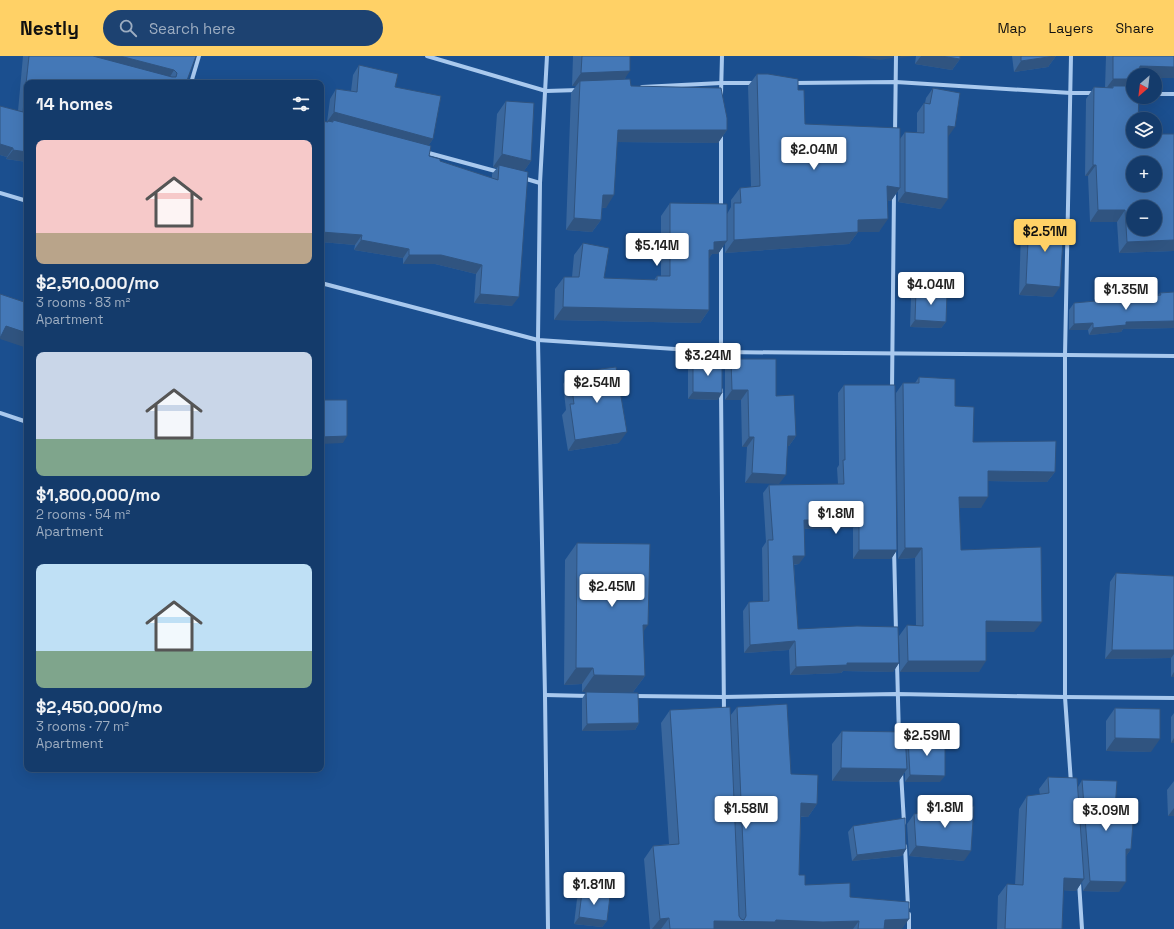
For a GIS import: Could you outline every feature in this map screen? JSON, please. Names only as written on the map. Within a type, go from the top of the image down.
[{"type":"street","points":[[192,80],[199,56]]},
{"type":"street","points":[[427,56],[546,91],[585,89]]},
{"type":"street","points":[[547,56],[540,183],[538,340],[546,695],[548,929]]},
{"type":"street","points":[[721,99],[722,56]]},
{"type":"street","points":[[895,138],[896,56]]},
{"type":"street","points":[[1071,56],[1065,355],[1065,697],[1072,790]]},
{"type":"street","points":[[793,82],[896,82],[1102,94]]},
{"type":"street","points":[[639,87],[721,83],[761,83]]},
{"type":"street","points":[[1162,94],[1174,94]]},
{"type":"street","points":[[721,131],[721,210]]},
{"type":"street","points":[[419,151],[502,173]]},
{"type":"street","points":[[517,177],[540,183]]},
{"type":"street","points":[[892,392],[894,186]]},
{"type":"street","points":[[0,193],[24,200]]},
{"type":"street","points":[[721,242],[721,368]]},
{"type":"street","points":[[324,284],[538,340],[721,352],[1174,356]]},
{"type":"street","points":[[721,384],[724,720]]},
{"type":"street","points":[[0,413],[24,421]]},
{"type":"street","points":[[894,542],[896,638]]},
{"type":"street","points":[[896,654],[900,741]]},
{"type":"street","points":[[630,696],[723,697],[897,694],[1174,698]]},
{"type":"street","points":[[546,695],[592,696]]},
{"type":"street","points":[[901,764],[904,827]]},
{"type":"street","points":[[905,843],[909,929]]},
{"type":"street","points":[[1078,875],[1082,929]]},
{"type":"building","points":[[29,56],[93,56],[176,77],[177,73],[174,70],[120,56],[196,56],[187,80],[26,80]]},
{"type":"building","points":[[582,56],[630,56],[630,71],[581,73]]},
{"type":"building","points":[[941,56],[960,56],[960,59]]},
{"type":"building","points":[[1021,56],[1055,56],[1021,61]]},
{"type":"building","points":[[1113,56],[1174,56],[1174,67],[1140,66],[1140,68],[1126,68],[1126,79],[1113,79]]},
{"type":"building","points":[[359,65],[398,74],[395,87],[441,96],[433,139],[334,112],[336,89],[357,92]]},
{"type":"building","points":[[757,74],[768,74],[798,79],[798,90],[804,90],[805,124],[900,128],[900,188],[887,186],[888,219],[858,220],[858,232],[734,240],[734,203],[741,203],[740,188],[760,186]]},
{"type":"building","points":[[630,79],[631,86],[721,88],[727,118],[727,130],[618,130],[614,195],[603,195],[601,220],[574,218],[580,81]]},
{"type":"building","points":[[1113,86],[1126,86],[1126,104],[1139,104],[1138,112],[1126,112],[1126,148],[1162,148],[1162,134],[1174,134],[1174,240],[1127,242],[1127,236],[1162,236],[1162,200],[1126,200],[1126,226],[1125,210],[1098,210],[1096,165],[1093,165],[1094,87],[1113,88]]},
{"type":"building","points":[[933,88],[960,93],[955,127],[948,126],[948,199],[905,192],[905,132],[924,133],[924,103],[930,104]]},
{"type":"building","points":[[506,101],[534,103],[531,161],[502,154]]},
{"type":"building","points":[[24,103],[24,152],[13,150],[13,148],[0,144],[0,106],[23,112]]},
{"type":"building","points":[[333,120],[431,146],[429,156],[498,180],[499,165],[528,172],[519,297],[480,294],[482,265],[441,255],[409,255],[409,249],[361,240],[362,235],[324,232],[324,121],[333,122]]},
{"type":"building","points":[[670,203],[727,204],[727,241],[714,242],[714,250],[709,250],[709,310],[563,307],[564,277],[579,277],[583,243],[609,248],[604,278],[657,280],[657,276],[670,276]]},
{"type":"building","points":[[1029,220],[1064,223],[1060,287],[1026,284]]},
{"type":"building","points":[[916,291],[947,293],[946,322],[915,320]]},
{"type":"building","points":[[1174,292],[1174,321],[1126,322],[1126,325],[1093,328],[1093,323],[1074,324],[1074,303],[1161,295],[1160,293]]},
{"type":"building","points":[[0,294],[24,302],[24,332],[6,326],[0,338]]},
{"type":"building","points":[[731,359],[776,359],[776,396],[794,395],[796,436],[788,436],[786,475],[752,473],[754,437],[749,437],[748,390],[732,390]]},
{"type":"building","points":[[693,361],[722,362],[722,393],[693,392]]},
{"type":"building","points":[[616,367],[627,432],[575,440],[570,404],[574,404],[570,373]]},
{"type":"building","points":[[919,377],[955,379],[955,406],[974,407],[973,442],[1056,441],[1055,472],[988,471],[988,497],[959,497],[961,550],[1041,547],[1042,622],[986,621],[986,661],[908,661],[907,625],[923,626],[922,548],[905,548],[903,383],[919,383]]},
{"type":"building","points":[[844,385],[895,385],[897,550],[859,550],[859,520],[804,520],[805,556],[793,556],[798,629],[857,626],[898,627],[899,663],[847,663],[847,665],[796,667],[795,641],[750,645],[749,602],[769,601],[768,540],[773,540],[769,485],[844,484]]},
{"type":"building","points":[[324,400],[347,400],[347,436],[324,437]]},
{"type":"building","points":[[577,543],[650,544],[648,625],[643,625],[645,676],[594,675],[593,668],[576,668]]},
{"type":"building","points":[[1116,573],[1174,576],[1174,650],[1112,650]]},
{"type":"building","points":[[586,692],[638,693],[639,723],[587,724]]},
{"type":"building","points":[[787,704],[791,774],[818,775],[817,804],[801,803],[799,875],[805,875],[805,885],[850,883],[850,897],[909,902],[909,919],[885,920],[884,929],[858,929],[859,921],[823,922],[776,920],[775,922],[714,921],[714,929],[670,929],[669,918],[660,919],[653,846],[679,844],[670,710],[730,707],[739,916],[744,920],[746,916],[737,707]]},
{"type":"building","points":[[1115,708],[1160,709],[1160,739],[1115,738]]},
{"type":"building","points":[[842,731],[905,732],[907,769],[841,768]]},
{"type":"building","points":[[908,738],[938,739],[938,743],[945,743],[945,776],[910,775]]},
{"type":"building","points":[[1048,777],[1077,778],[1084,879],[1064,878],[1062,929],[1005,929],[1007,884],[1023,885],[1027,796],[1049,793]]},
{"type":"building","points":[[1082,780],[1117,781],[1115,809],[1134,810],[1131,849],[1126,849],[1126,882],[1090,881]]},
{"type":"building","points":[[974,806],[971,851],[916,846],[914,814]]},
{"type":"building","points":[[905,818],[906,849],[857,855],[853,826]]},
{"type":"building","points":[[582,892],[610,896],[607,921],[579,917]]}]
